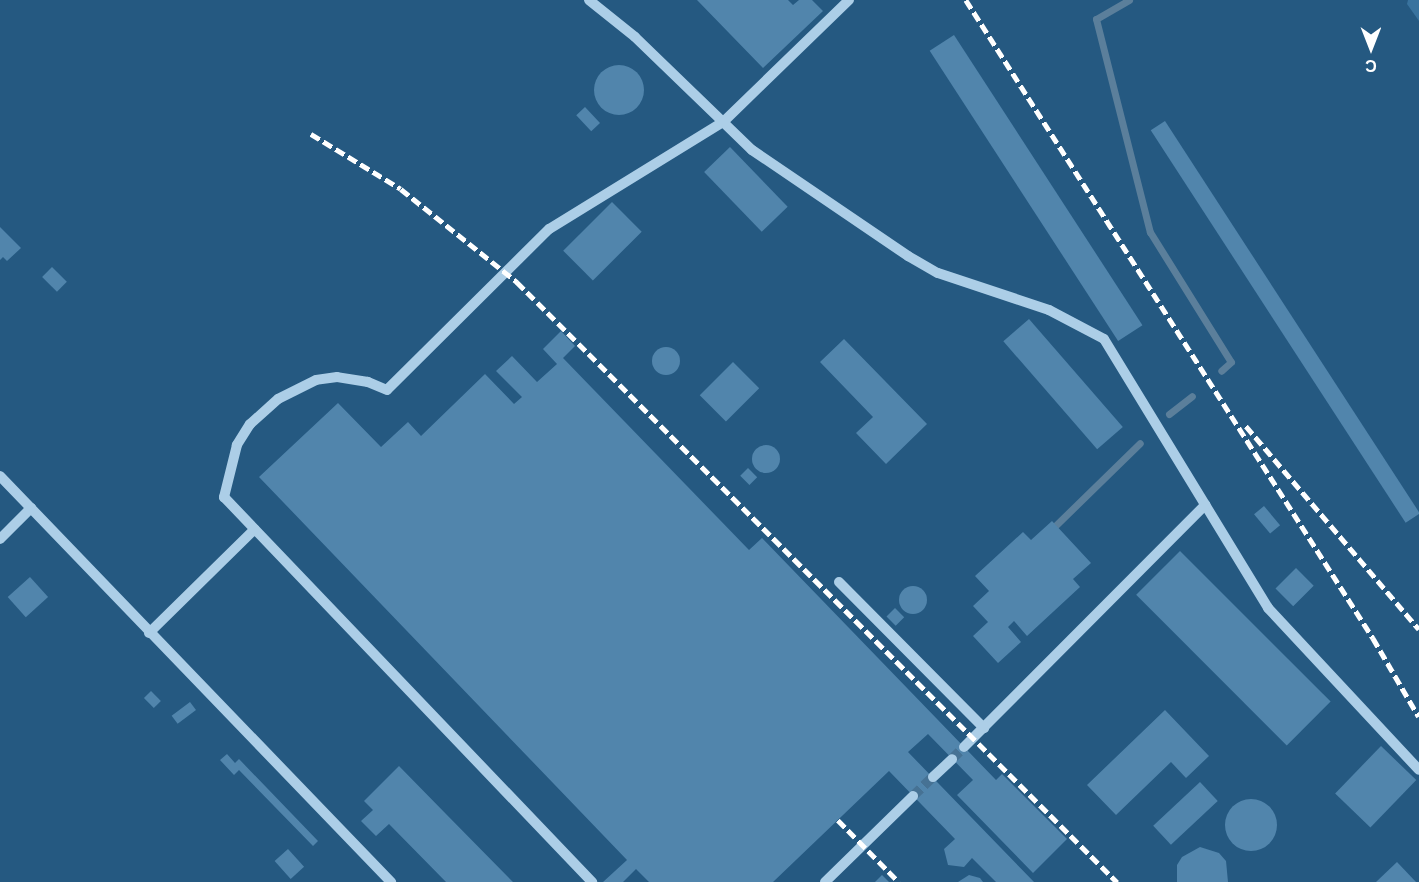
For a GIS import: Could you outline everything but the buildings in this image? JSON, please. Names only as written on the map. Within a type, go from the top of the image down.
[{"type":"lane","points":[[589,0],[635,37],[752,150],[908,256],[938,273],[1049,310],[1104,339],[1268,608],[1419,770]]},
{"type":"lane","points":[[592,882],[224,497],[237,445],[250,424],[278,399],[316,380],[337,377],[368,382],[387,390],[549,229],[723,122],[849,0]]},
{"type":"lane","points":[[0,476],[391,882]]},
{"type":"lane","points":[[964,747],[1205,505]]},
{"type":"lane","points":[[0,539],[31,508]]},
{"type":"lane","points":[[149,633],[255,529]]},
{"type":"lane","points":[[839,582],[984,728]]},
{"type":"lane","points":[[933,777],[952,759]]},
{"type":"lane","points":[[825,882],[913,796]]},
{"type":"shaded area","points":[[1408,0],[1419,0],[1419,21],[1407,4]]},
{"type":"waterway","points":[[1129,0],[1096,19],[1150,232],[1231,362],[1221,371]]},
{"type":"waterway","points":[[1169,414],[1192,396]]},
{"type":"waterway","points":[[1056,525],[1140,443]]},
{"type":"tunnel","points":[[952,759],[964,747]]},
{"type":"tunnel","points":[[913,796],[933,777]]},
{"type":"railway","points":[[966,0],[1373,638],[1419,717]]},
{"type":"railway","points":[[311,134],[401,189],[517,282],[1117,882]]},
{"type":"railway","points":[[1246,426],[1419,629]]},
{"type":"railway","points":[[838,820],[899,882]]}]
